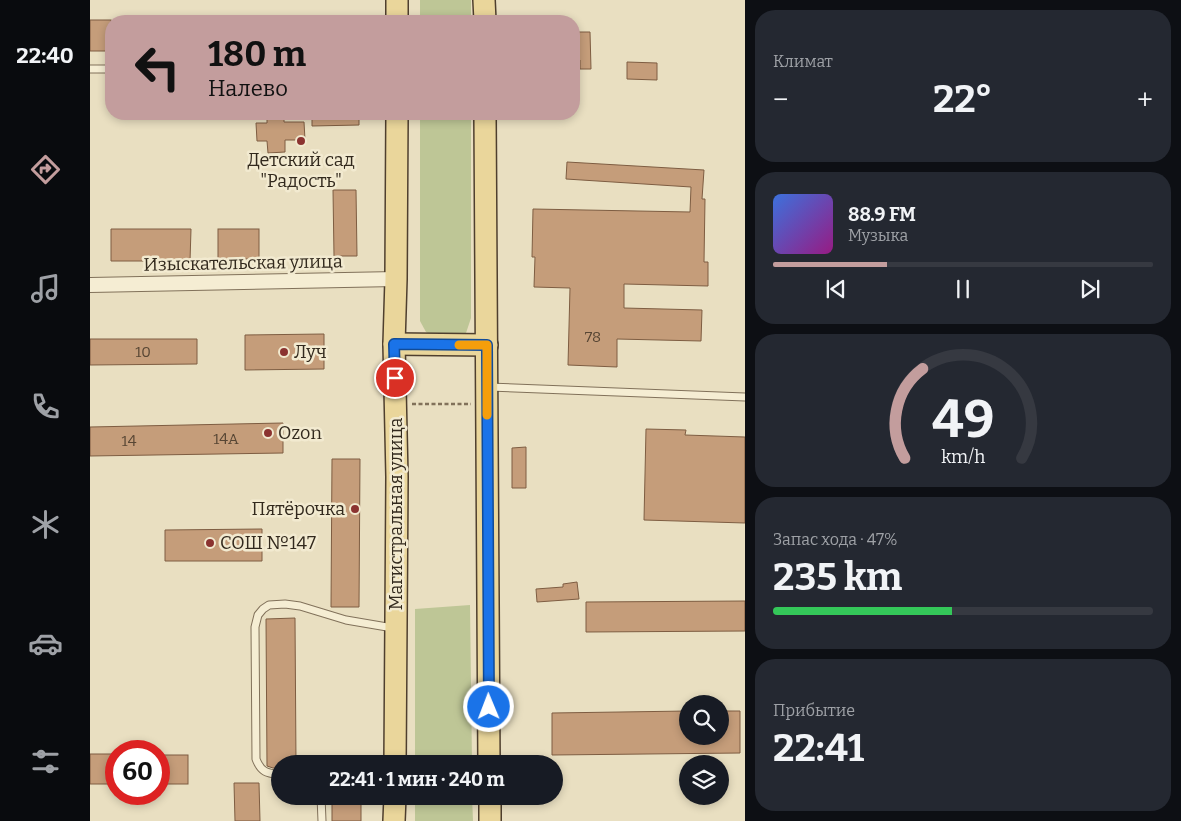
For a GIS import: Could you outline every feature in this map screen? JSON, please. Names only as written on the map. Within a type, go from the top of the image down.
[{"type":"main road","points":[[397,0],[397,15]]},
{"type":"main road","points":[[484,0],[485,15]]},
{"type":"main road","name":"Магистральная улица","points":[[395,755],[397,477],[394,344],[397,120]]},
{"type":"main road","points":[[485,120],[489,755]]},
{"type":"main road","points":[[394,344],[487,345]]},
{"type":"main road","points":[[394,821],[395,805]]},
{"type":"main road","points":[[490,805],[490,821]]},
{"type":"street","name":"Изыскательская улица","points":[[90,285],[396,279]]},
{"type":"lane","points":[[90,69],[105,69]]},
{"type":"lane","points":[[486,395],[745,397]]},
{"type":"lane","points":[[271,775],[267,774],[259,767],[256,758],[254,627],[258,615],[263,609],[269,605],[285,604],[300,606],[346,620],[396,628]]},
{"type":"lane","points":[[321,805],[322,821]]},
{"type":"path","points":[[395,404],[486,395]]},
{"type":"green space","points":[[420,0],[471,0],[471,15],[420,15]]},
{"type":"green space","points":[[420,120],[471,120],[471,318],[466,333],[456,339],[439,339],[426,332],[420,321]]},
{"type":"green space","points":[[470,605],[472,755],[415,755],[415,609]]},
{"type":"green space","points":[[415,805],[472,805],[473,821],[415,821]]},
{"type":"building","points":[[90,20],[105,20],[105,51],[90,51]]},
{"type":"building","points":[[580,32],[590,32],[591,69],[580,69]]},
{"type":"building","points":[[627,62],[657,63],[657,80],[627,79]]},
{"type":"building","points":[[267,120],[304,122],[305,140],[285,140],[285,152],[268,153],[267,141],[257,141],[256,123],[267,123]]},
{"type":"building","points":[[312,120],[359,120],[359,125],[312,126]]},
{"type":"building","points":[[567,162],[704,170],[702,199],[705,199],[704,262],[708,262],[708,286],[624,284],[624,308],[702,310],[701,341],[617,339],[617,367],[568,365],[570,288],[534,287],[535,257],[532,257],[533,209],[690,212],[691,187],[566,179]]},
{"type":"building","points":[[333,190],[356,190],[357,256],[334,256]]},
{"type":"building","points":[[111,229],[191,229],[190,261],[111,261]]},
{"type":"building","points":[[218,229],[259,229],[259,259],[218,259]]},
{"type":"building","name":"Луч","points":[[324,334],[324,369],[245,370],[245,335]]},
{"type":"building","points":[[90,339],[197,339],[197,364],[90,365]]},
{"type":"building","points":[[283,423],[283,453],[90,456],[90,427]]},
{"type":"building","points":[[646,429],[686,430],[685,435],[745,437],[745,523],[644,520]]},
{"type":"building","points":[[526,447],[526,488],[512,488],[512,448]]},
{"type":"building","points":[[332,459],[360,459],[359,607],[331,607]]},
{"type":"building","points":[[262,529],[262,561],[165,561],[165,530]]},
{"type":"building","points":[[577,582],[579,599],[537,602],[536,589],[563,587],[563,584]]},
{"type":"building","points":[[745,601],[745,631],[586,632],[586,602]]},
{"type":"building","points":[[295,618],[296,755],[271,755],[271,767],[267,766],[266,619]]},
{"type":"building","points":[[679,711],[679,745],[729,745],[729,711],[740,711],[740,753],[552,755],[552,713]]},
{"type":"building","points":[[90,754],[105,754],[105,784],[90,784]]},
{"type":"building","points":[[170,755],[188,755],[188,784],[170,784]]},
{"type":"building","points":[[234,783],[259,783],[260,821],[235,821]]},
{"type":"building","points":[[332,805],[361,805],[361,821],[332,821]]},
{"type":"slow traffic","points":[[459,345],[487,345],[487,415]]},
{"type":"place","name":"Детский сад \"Радость\"","points":[[301,141]]},
{"type":"place","name":"Луч","points":[[284,352]]},
{"type":"place","name":"Ozon","points":[[268,433]]},
{"type":"place","name":"Пятёрочка","points":[[355,509]]},
{"type":"place","name":"СОШ №147","points":[[210,543]]},
{"type":"route","points":[[395,378],[394,344],[487,345],[489,707]]}]
